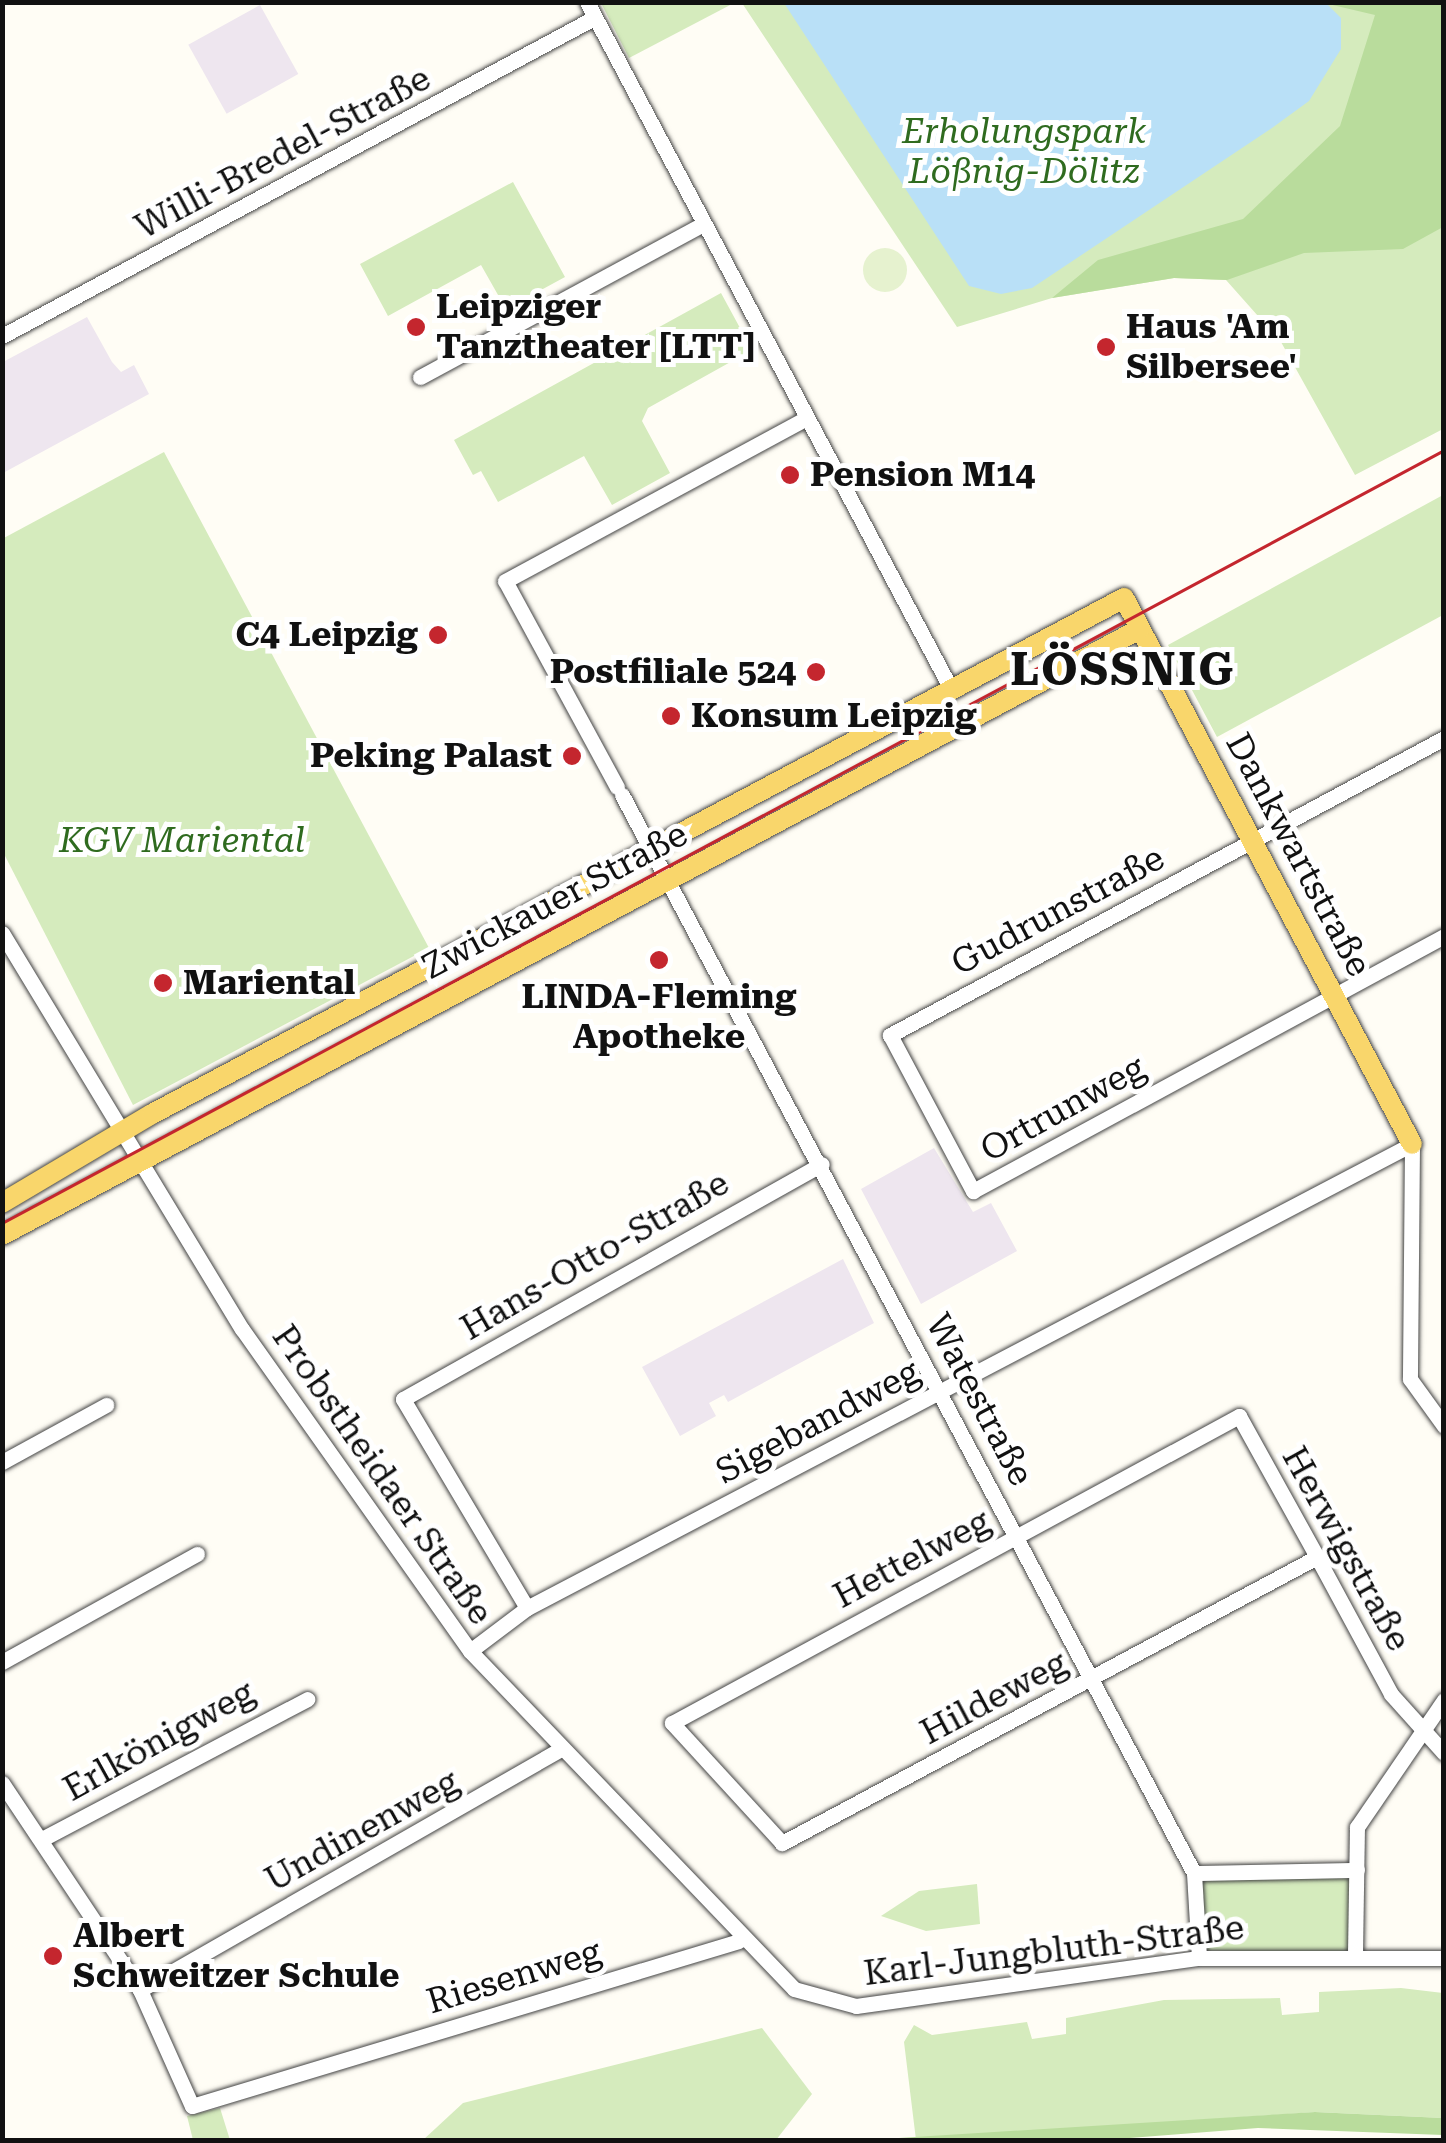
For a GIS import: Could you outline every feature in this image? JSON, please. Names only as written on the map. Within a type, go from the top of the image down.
[{"type":"main road","name":"Zwickauer Straße","points":[[2,1203],[120,1133],[650,847],[1124,598]]},
{"type":"main road","name":"Dankwartstraße","points":[[1124,598],[1412,1144]]},
{"type":"main road","name":"Zwickauer Straße","points":[[2,1236],[1140,629]]},
{"type":"street","points":[[586,2],[590,20],[951,689]]},
{"type":"street","name":"Willi-Bredel-Straße","points":[[2,336],[590,20]]},
{"type":"street","points":[[420,376],[703,224]]},
{"type":"street","name":"Watestraße","points":[[807,418],[504,580],[821,1164],[1194,1873],[1198,1958]]},
{"type":"street","name":"Gudrunstraße","points":[[890,1035],[1444,738]]},
{"type":"street","name":"Probstheidaer Straße","points":[[2,933],[136,1162],[470,1650],[738,1941],[794,1989]]},
{"type":"street","points":[[1336,994],[1444,936]]},
{"type":"street","name":"Ortrunweg","points":[[890,1035],[973,1192],[1336,994]]},
{"type":"street","points":[[1412,1144],[1410,1378],[1444,1426]]},
{"type":"street","name":"Sigebandweg","points":[[470,1650],[527,1608],[1412,1144]]},
{"type":"street","name":"Hans-Otto-Straße","points":[[527,1608],[403,1399],[821,1164]]},
{"type":"street","points":[[2,1462],[106,1405]]},
{"type":"street","name":"Hettelweg","points":[[714,1774],[672,1723],[1240,1416]]},
{"type":"street","name":"Herwigstraße","points":[[1240,1416],[1420,1732],[1444,1753]]},
{"type":"street","points":[[2,1662],[197,1554]]},
{"type":"street","name":"Hildeweg","points":[[714,1774],[782,1843],[1317,1557]]},
{"type":"street","name":"Erlkönigweg","points":[[42,1839],[307,1700]]},
{"type":"street","points":[[1355,1952],[1356,1827],[1444,1700]]},
{"type":"street","name":"Undinenweg","points":[[140,1990],[559,1750]]},
{"type":"street","points":[[2,1783],[140,1990]]},
{"type":"street","points":[[1194,1873],[1356,1870]]},
{"type":"street","name":"Riesenweg","points":[[140,1990],[192,2106],[738,1941]]},
{"type":"street","name":"Karl-Jungbluth-Straße","points":[[794,1989],[856,2006],[1198,1958],[1355,1952],[1444,1958]]},
{"type":"shaded area","points":[[260,5],[298,74],[227,114],[188,45]]},
{"type":"shaded area","points":[[87,317],[112,362],[121,372],[134,365],[149,394],[3,473],[3,362]]},
{"type":"shaded area","points":[[934,1148],[973,1212],[991,1203],[1017,1251],[921,1304],[861,1189]]},
{"type":"shaded area","points":[[843,1259],[874,1323],[728,1402],[724,1395],[709,1403],[716,1416],[680,1436],[642,1367]]},
{"type":"green space","points":[[601,2],[734,3],[629,58]]},
{"type":"green space","name":"Erholungspark Lößnig-Dölitz","points":[[742,3],[1443,3],[1443,429],[1355,475],[1281,342],[1226,280],[1174,278],[1052,298],[957,327]]},
{"type":"green space","points":[[1324,3],[1443,3],[1443,227],[1403,249],[1304,253],[1227,280],[1174,278],[1052,298],[1098,260],[1243,219],[1340,126],[1375,15]]},
{"type":"green space","points":[[513,182],[565,277],[506,309],[481,265],[388,316],[360,264]]},
{"type":"green space","points":[[885,248],[901,254],[907,270],[901,286],[885,292],[869,286],[863,270],[869,254]]},
{"type":"green space","points":[[721,293],[752,350],[648,408],[642,421],[670,473],[612,505],[584,456],[498,502],[481,471],[473,475],[454,440]]},
{"type":"green space","name":"KGV Mariental","points":[[164,452],[429,948],[133,1105],[3,852],[2,539]]},
{"type":"green space","points":[[1443,495],[1443,615],[1217,737],[1168,645]]},
{"type":"green space","points":[[1194,1867],[1357,1870],[1356,1953],[1193,1950]]},
{"type":"green space","points":[[977,1884],[980,1924],[926,1931],[881,1916],[919,1891]]},
{"type":"green space","points":[[1401,1988],[1443,1993],[1443,2118],[1315,2112],[916,2140],[904,2042],[914,2025],[932,2035],[1027,2022],[1032,2039],[1066,2034],[1066,2018],[1164,2000],[1280,1998],[1282,2015],[1319,2012],[1319,1992]]},
{"type":"green space","points":[[762,2028],[812,2094],[776,2140],[423,2140],[463,2103]]},
{"type":"green space","points":[[220,2108],[230,2140],[193,2140],[187,2116]]},
{"type":"green space","points":[[1315,2112],[1443,2118],[1443,2135],[1258,2128],[1104,2140],[867,2140]]},
{"type":"water","points":[[784,3],[1326,3],[1341,18],[1341,49],[1309,101],[1272,128],[1032,288],[1001,294],[969,286]]},
{"type":"tram line","points":[[2,1223],[1444,450]]},
{"type":"place","name":"Leipziger Tanztheater [LTT]","points":[[416,327]]},
{"type":"place","name":"Haus 'Am Silbersee'","points":[[1106,347]]},
{"type":"place","name":"Pension M14","points":[[790,475]]},
{"type":"place","name":"C4 Leipzig","points":[[438,635]]},
{"type":"place","name":"Postfiliale 524","points":[[816,672]]},
{"type":"place","name":"Konsum Leipzig","points":[[671,716]]},
{"type":"place","name":"Peking Palast","points":[[572,756]]},
{"type":"place","name":"LINDA-Fleming Apotheke","points":[[659,960]]},
{"type":"place","name":"Mariental","points":[[163,983]]},
{"type":"place","name":"Albert Schweitzer Schule","points":[[53,1956]]},
{"type":"district","name":"LÖSSNIG","points":[[1123,670]]}]
